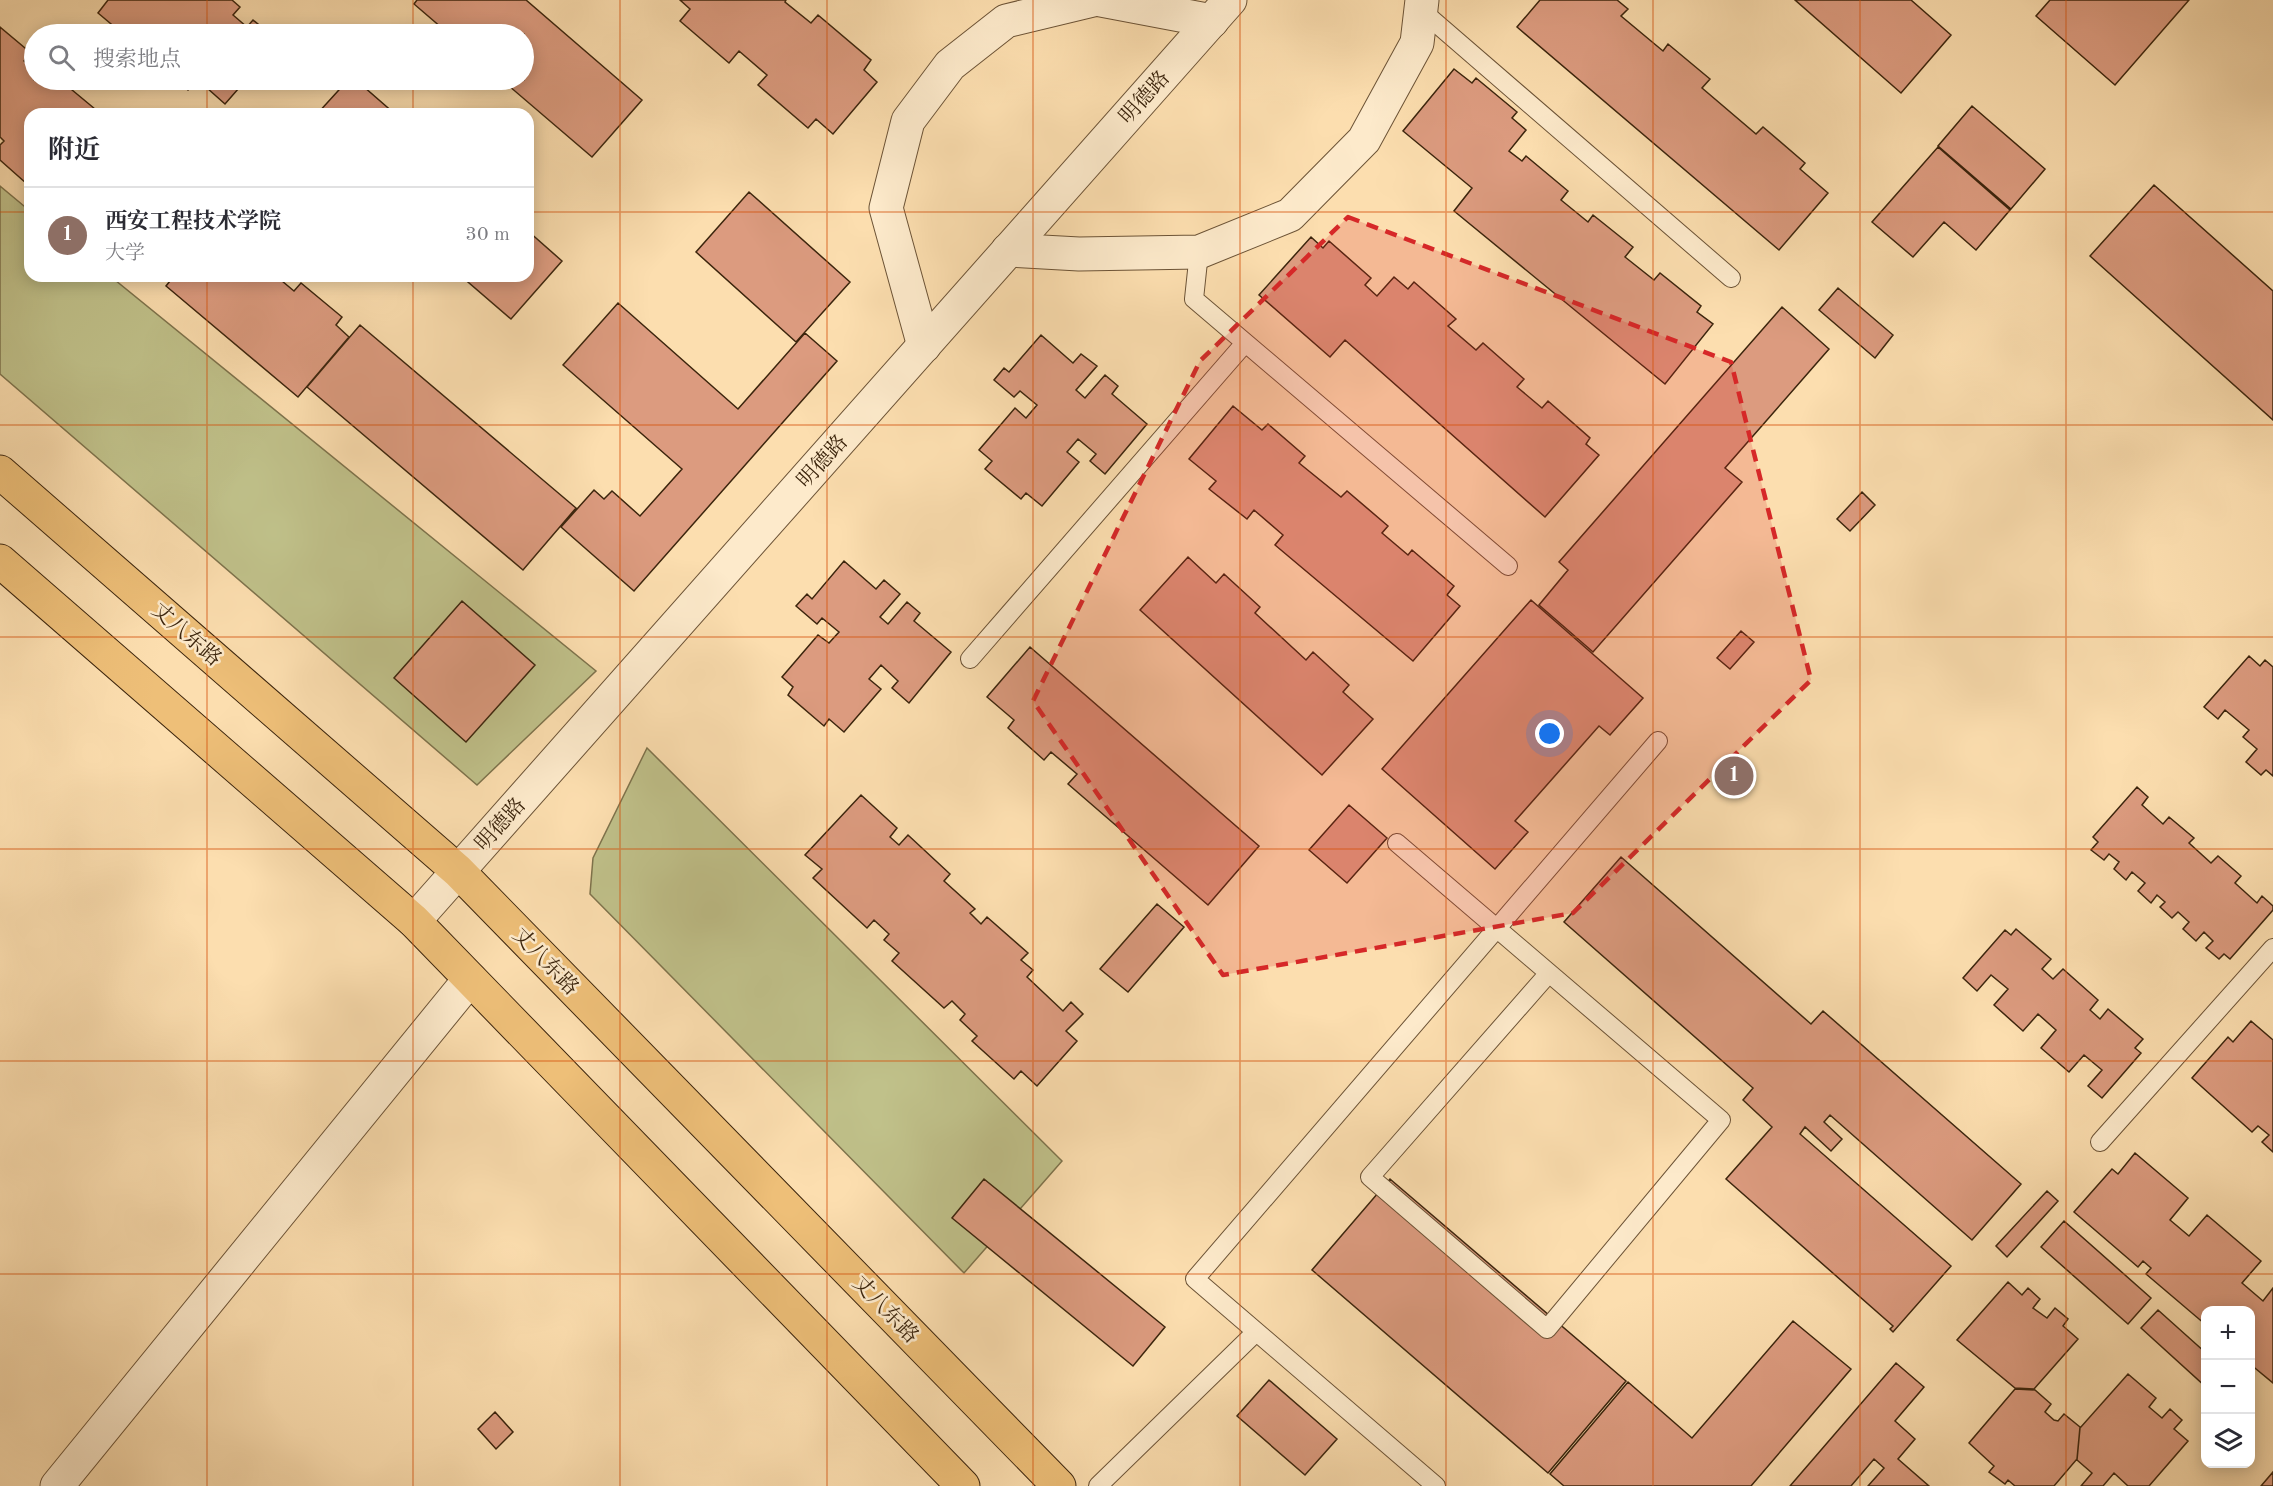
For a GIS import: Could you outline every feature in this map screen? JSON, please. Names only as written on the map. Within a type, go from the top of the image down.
[{"type":"main road","name":"丈八东路","points":[[0,471],[458,871],[1059,1486]]},
{"type":"main road","points":[[0,561],[414,921],[963,1486]]},
{"type":"street","points":[[924,346],[886,208],[908,121],[950,65],[1006,21],[1093,0]]},
{"type":"street","points":[[1101,0],[1221,10]]},
{"type":"street","points":[[1008,250],[1078,254],[1199,252],[1290,215],[1364,140],[1417,43],[1421,5]]},
{"type":"street","name":"明德路","points":[[414,921],[1221,10]]},
{"type":"street","points":[[57,1486],[470,980]]},
{"type":"lane","points":[[1421,5],[1731,278]]},
{"type":"lane","points":[[1199,252],[1194,299],[1508,566]]},
{"type":"lane","points":[[970,659],[1245,343]]},
{"type":"lane","points":[[1436,1486],[1195,1279],[1658,741]]},
{"type":"lane","points":[[1397,843],[1721,1120],[1547,1329],[1370,1177],[1549,973]]},
{"type":"lane","points":[[2100,1142],[2273,948]]},
{"type":"lane","points":[[1098,1486],[1256,1332]]},
{"type":"highlighted area","points":[[1348,217],[1731,362],[1811,680],[1573,913],[1223,975],[1033,701],[1200,361]]},
{"type":"green space","points":[[0,186],[24,206],[24,282],[117,282],[596,671],[477,785],[0,374]]},
{"type":"green space","points":[[647,748],[1062,1161],[964,1273],[590,894],[593,858]]},
{"type":"building","points":[[108,0],[232,0],[240,7],[233,15],[244,24],[111,24],[98,13]]},
{"type":"building","points":[[417,0],[526,0],[642,100],[592,157],[514,90],[534,90],[534,24],[437,24],[414,4]]},
{"type":"building","points":[[680,0],[786,0],[785,2],[811,23],[818,15],[871,60],[864,70],[877,82],[833,134],[816,119],[808,128],[758,85],[767,75],[739,51],[729,63],[680,21],[690,9]]},
{"type":"building","points":[[1540,0],[1617,0],[1628,9],[1621,16],[1663,51],[1668,44],[1710,79],[1702,88],[1756,134],[1763,127],[1805,163],[1800,169],[1828,193],[1779,250],[1517,27]]},
{"type":"building","points":[[1795,0],[1911,0],[1951,35],[1901,93]]},
{"type":"building","points":[[2050,0],[2189,0],[2115,85],[2036,16]]},
{"type":"building","points":[[0,27],[24,47],[24,90],[72,90],[94,108],[24,108],[24,181],[0,160],[0,145],[4,141],[0,137]]},
{"type":"building","points":[[1454,69],[1472,83],[1476,78],[1517,112],[1512,118],[1526,130],[1509,151],[1522,161],[1526,156],[1568,191],[1561,200],[1588,222],[1593,215],[1633,247],[1625,257],[1654,280],[1660,273],[1701,306],[1697,312],[1713,324],[1665,384],[1454,211],[1472,188],[1403,131]]},
{"type":"building","points":[[209,90],[237,90],[225,104]]},
{"type":"building","points":[[339,90],[367,90],[388,108],[322,108]]},
{"type":"building","points":[[1972,106],[2045,169],[2011,209],[1938,146]]},
{"type":"building","points":[[1938,147],[2010,210],[1976,250],[1944,222],[1913,257],[1872,222]]},
{"type":"building","points":[[2154,185],[2273,291],[2273,420],[2090,256]]},
{"type":"building","points":[[749,192],[850,282],[796,342],[696,252]]},
{"type":"building","points":[[534,236],[562,261],[511,319],[468,282],[534,282]]},
{"type":"building","points":[[1311,237],[1323,248],[1329,241],[1371,278],[1365,285],[1377,296],[1394,277],[1408,289],[1414,282],[1456,319],[1448,326],[1476,350],[1483,343],[1524,379],[1517,387],[1542,408],[1548,401],[1590,438],[1586,444],[1599,455],[1545,517],[1345,340],[1330,357],[1259,295]]},
{"type":"building","points":[[169,282],[283,282],[294,291],[301,283],[342,317],[336,325],[349,337],[298,397],[166,286]]},
{"type":"building","points":[[1838,288],[1893,335],[1875,358],[1819,310]]},
{"type":"building","points":[[618,303],[738,409],[805,333],[837,361],[634,591],[561,527],[594,490],[604,499],[612,491],[640,516],[682,469],[563,365]]},
{"type":"building","points":[[1782,307],[1829,349],[1725,468],[1742,482],[1593,652],[1539,605],[1568,570],[1559,562]]},
{"type":"building","points":[[360,325],[576,508],[523,570],[307,387]]},
{"type":"building","points":[[1041,335],[1073,363],[1081,354],[1097,366],[1076,390],[1085,398],[1105,375],[1118,386],[1112,394],[1147,424],[1105,474],[1090,461],[1096,454],[1078,439],[1067,452],[1079,462],[1042,506],[1026,493],[1021,499],[985,469],[992,461],[979,450],[1015,408],[1026,418],[1037,405],[1020,391],[1014,397],[994,380],[1004,368],[1009,372]]},
{"type":"building","points":[[1233,406],[1262,430],[1268,424],[1305,456],[1299,463],[1341,497],[1347,491],[1388,526],[1382,533],[1408,555],[1412,550],[1454,586],[1447,595],[1460,606],[1413,661],[1275,545],[1283,535],[1254,510],[1247,519],[1209,489],[1216,481],[1189,459]]},
{"type":"building","points":[[1862,492],[1875,505],[1850,531],[1837,519]]},
{"type":"building","points":[[1188,557],[1216,583],[1224,574],[1260,607],[1255,613],[1306,660],[1313,652],[1349,685],[1343,692],[1373,719],[1322,775],[1140,610]]},
{"type":"building","points":[[844,561],[876,589],[884,580],[900,594],[880,617],[888,624],[907,602],[920,613],[914,621],[951,652],[909,703],[892,688],[898,681],[881,665],[869,679],[881,689],[844,732],[829,719],[824,726],[788,695],[793,687],[782,677],[818,635],[829,643],[839,632],[822,618],[817,624],[796,606],[807,594],[812,599]]},
{"type":"building","points":[[1531,600],[1643,698],[1610,735],[1599,726],[1515,821],[1528,832],[1495,869],[1382,769]]},
{"type":"building","points":[[462,601],[535,665],[466,742],[394,678]]},
{"type":"building","points":[[1741,631],[1754,642],[1730,669],[1717,658]]},
{"type":"building","points":[[1030,647],[1259,846],[1208,905],[1068,784],[1077,774],[1051,752],[1044,760],[1008,728],[1014,720],[987,697]]},
{"type":"building","points":[[2249,656],[2260,666],[2265,660],[2273,667],[2273,776],[2266,770],[2261,775],[2246,762],[2257,749],[2243,737],[2249,730],[2225,710],[2218,719],[2204,707]]},
{"type":"building","points":[[2137,787],[2148,797],[2142,805],[2163,824],[2169,817],[2194,838],[2189,843],[2211,863],[2218,856],[2241,876],[2235,883],[2257,903],[2262,896],[2273,906],[2273,910],[2230,959],[2224,954],[2219,959],[2206,948],[2213,941],[2204,932],[2196,941],[2183,929],[2189,922],[2178,912],[2172,918],[2160,907],[2165,902],[2157,895],[2151,903],[2138,891],[2145,883],[2132,872],[2126,880],[2114,869],[2119,862],[2109,854],[2104,860],[2091,850],[2098,842],[2093,837]]},
{"type":"building","points":[[861,795],[897,828],[890,837],[899,845],[908,835],[950,874],[944,881],[975,909],[970,913],[981,924],[987,917],[1028,953],[1021,960],[1033,970],[1027,977],[1063,1011],[1071,1002],[1083,1014],[1066,1031],[1077,1041],[1037,1086],[1021,1071],[1014,1079],[972,1041],[977,1036],[960,1020],[965,1014],[952,1001],[944,1008],[892,961],[899,953],[884,940],[889,934],[874,920],[867,928],[813,878],[822,869],[805,855]]},
{"type":"building","points":[[1349,805],[1387,838],[1347,883],[1309,850]]},
{"type":"building","points":[[1621,857],[1811,1024],[1823,1011],[2021,1184],[1972,1240],[1830,1115],[1824,1122],[1842,1139],[1831,1151],[1805,1127],[1800,1134],[1951,1266],[1893,1332],[1890,1329],[1893,1326],[1726,1179],[1772,1127],[1743,1100],[1753,1088],[1564,922]]},
{"type":"building","points":[[1157,904],[1184,927],[1128,992],[1100,969]]},
{"type":"building","points":[[2016,929],[2051,959],[2042,969],[2053,979],[2063,969],[2098,1000],[2090,1010],[2100,1019],[2108,1009],[2143,1039],[2135,1048],[2141,1053],[2102,1098],[2088,1086],[2102,1070],[2084,1055],[2069,1072],[2041,1048],[2056,1030],[2038,1014],[2023,1031],[1994,1005],[2008,989],[1991,975],[1977,991],[1963,978],[2005,930],[2011,935]]},
{"type":"building","points":[[2251,1021],[2273,1040],[2273,1152],[2262,1142],[2269,1135],[2258,1126],[2252,1132],[2192,1078],[2228,1037],[2233,1042]]},
{"type":"building","points":[[2135,1153],[2188,1198],[2170,1220],[2189,1236],[2207,1215],[2261,1261],[2242,1283],[2263,1301],[2273,1288],[2273,1383],[2255,1368],[2255,1306],[2201,1306],[2201,1321],[2146,1274],[2151,1268],[2143,1261],[2138,1267],[2074,1212],[2112,1169],[2118,1174]]},
{"type":"building","points":[[984,1179],[1165,1327],[1133,1366],[952,1218]]},
{"type":"building","points":[[1390,1179],[1626,1381],[1548,1473],[1312,1270]]},
{"type":"building","points":[[2047,1191],[2058,1201],[2007,1257],[1996,1246]]},
{"type":"building","points":[[2064,1221],[2151,1298],[2128,1324],[2041,1247]]},
{"type":"building","points":[[2008,1282],[2022,1295],[2028,1288],[2040,1299],[2033,1308],[2047,1318],[2055,1308],[2068,1319],[2063,1326],[2078,1339],[2034,1389],[2015,1388],[1957,1340]]},
{"type":"building","points":[[2158,1310],[2201,1349],[2201,1382],[2141,1328]]},
{"type":"building","points":[[1793,1321],[1851,1369],[1751,1486],[1564,1486],[1550,1474],[1628,1382],[1692,1438]]},
{"type":"building","points":[[1896,1363],[1924,1387],[1895,1421],[1915,1439],[1898,1459],[1929,1486],[1868,1486],[1884,1468],[1874,1459],[1851,1486],[1790,1486]]},
{"type":"building","points":[[2128,1374],[2156,1398],[2149,1407],[2162,1418],[2170,1409],[2182,1420],[2174,1429],[2188,1441],[2149,1486],[2128,1486],[2114,1473],[2103,1486],[2081,1486],[2092,1473],[2077,1460],[2080,1428]]},
{"type":"building","points":[[1269,1380],[1337,1439],[1305,1475],[1237,1416]]},
{"type":"building","points":[[2015,1389],[2035,1390],[2051,1404],[2045,1412],[2054,1420],[2058,1421],[2064,1414],[2080,1427],[2077,1459],[2054,1486],[2015,1486],[2008,1480],[2005,1484],[1989,1472],[1994,1466],[1969,1443]]},
{"type":"building","points":[[495,1412],[513,1432],[496,1449],[478,1429]]},
{"type":"building","points":[[2273,1472],[2273,1486],[2261,1486]]},
{"type":"place","name":"西安工程技术学院","points":[[1734,776]]}]
